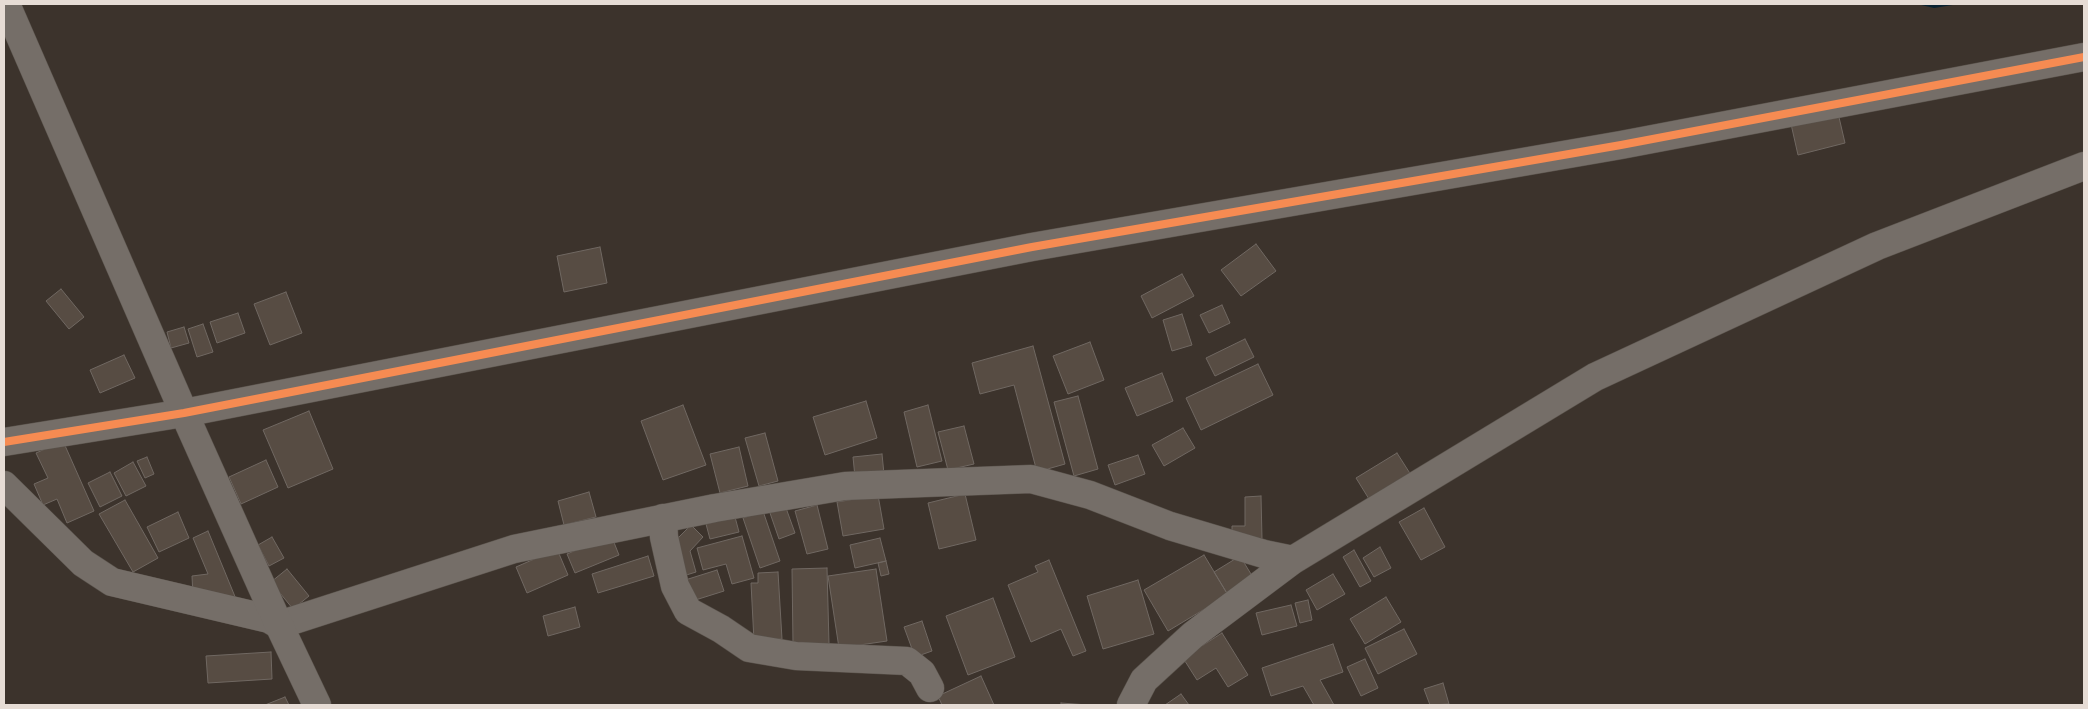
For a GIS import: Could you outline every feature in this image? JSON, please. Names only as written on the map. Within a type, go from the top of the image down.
[{"type":"street","points":[[6,4],[184,413],[317,705]]},
{"type":"street","points":[[4,442],[184,413],[1032,247],[1621,145],[2084,57]]},
{"type":"street","points":[[1131,705],[1144,680],[1193,635],[1293,560],[1595,376],[1877,246],[2084,166]]},
{"type":"street","points":[[4,485],[83,563],[112,582],[269,619],[279,625],[514,549],[663,518],[845,486],[1031,479],[1090,495],[1170,526],[1264,554],[1293,560]]},
{"type":"street","points":[[663,518],[664,537],[675,586],[688,611],[721,628],[749,648],[796,656],[907,661],[922,673],[930,688]]},
{"type":"water","points":[[1917,4],[1959,4],[1934,8]]},
{"type":"building","points":[[1838,113],[1845,143],[1798,155],[1791,124]]},
{"type":"building","points":[[1256,244],[1276,271],[1241,296],[1221,270]]},
{"type":"building","points":[[600,247],[607,283],[564,292],[557,256]]},
{"type":"building","points":[[1182,274],[1194,296],[1152,318],[1141,296]]},
{"type":"building","points":[[61,289],[84,317],[69,329],[46,301]]},
{"type":"building","points":[[286,292],[302,333],[270,345],[254,304]]},
{"type":"building","points":[[1222,305],[1230,323],[1209,333],[1200,315]]},
{"type":"building","points":[[238,313],[245,333],[217,343],[210,322]]},
{"type":"building","points":[[1182,314],[1192,345],[1172,351],[1163,320]]},
{"type":"building","points":[[203,324],[213,352],[197,357],[188,329]]},
{"type":"building","points":[[184,327],[189,343],[171,348],[167,332]]},
{"type":"building","points":[[1245,339],[1254,357],[1215,376],[1206,358]]},
{"type":"building","points":[[1090,342],[1104,380],[1068,394],[1053,356]]},
{"type":"building","points":[[1033,346],[1065,464],[1037,472],[1014,385],[980,394],[972,363]]},
{"type":"building","points":[[124,355],[135,378],[100,393],[90,370]]},
{"type":"building","points":[[1258,364],[1273,395],[1201,430],[1186,398]]},
{"type":"building","points":[[1162,373],[1173,401],[1137,416],[1125,388]]},
{"type":"building","points":[[1078,396],[1098,469],[1074,476],[1054,402]]},
{"type":"building","points":[[866,401],[877,438],[825,455],[813,417]]},
{"type":"building","points":[[683,405],[706,465],[663,480],[641,421]]},
{"type":"building","points":[[928,405],[942,461],[917,467],[904,412]]},
{"type":"building","points":[[309,411],[333,469],[288,488],[263,430]]},
{"type":"building","points":[[964,426],[974,464],[948,470],[938,432]]},
{"type":"building","points":[[1183,428],[1195,448],[1164,466],[1152,445]]},
{"type":"building","points":[[765,433],[778,481],[759,486],[745,438]]},
{"type":"building","points":[[63,441],[94,511],[67,523],[57,499],[43,505],[34,484],[48,478],[36,453]]},
{"type":"building","points":[[739,447],[748,486],[720,493],[710,454]]},
{"type":"building","points":[[1397,453],[1411,475],[1369,499],[1356,478]]},
{"type":"building","points":[[882,454],[884,474],[855,477],[853,457]]},
{"type":"building","points":[[1138,455],[1145,474],[1115,485],[1108,465]]},
{"type":"building","points":[[147,457],[154,474],[145,478],[137,461]]},
{"type":"building","points":[[266,460],[278,487],[241,504],[229,477]]},
{"type":"building","points":[[133,462],[146,486],[126,496],[114,473]]},
{"type":"building","points":[[110,472],[122,496],[100,507],[88,483]]},
{"type":"building","points":[[589,492],[596,517],[564,525],[558,501]]},
{"type":"building","points":[[965,494],[976,540],[939,549],[928,503]]},
{"type":"building","points":[[878,495],[884,529],[843,536],[837,502]]},
{"type":"building","points":[[1261,496],[1262,539],[1232,540],[1232,526],[1245,526],[1245,497]]},
{"type":"building","points":[[125,500],[158,558],[133,572],[99,514]]},
{"type":"building","points":[[817,505],[828,549],[807,554],[795,511]]},
{"type":"building","points":[[786,508],[795,533],[779,539],[770,513]]},
{"type":"building","points":[[1424,508],[1445,547],[1421,560],[1399,522]]},
{"type":"building","points":[[763,511],[780,561],[760,568],[743,518]]},
{"type":"building","points":[[178,512],[189,538],[159,552],[147,527]]},
{"type":"building","points":[[735,517],[739,532],[710,539],[706,524]]},
{"type":"building","points":[[691,525],[703,537],[690,551],[696,572],[680,577],[678,538]]},
{"type":"building","points":[[208,531],[236,599],[193,596],[192,576],[208,574],[193,538]]},
{"type":"building","points":[[611,535],[619,555],[575,573],[567,554]]},
{"type":"building","points":[[742,536],[754,578],[732,584],[726,564],[703,570],[697,548]]},
{"type":"building","points":[[272,537],[284,558],[269,566],[258,545]]},
{"type":"building","points":[[880,538],[886,561],[855,568],[850,545]]},
{"type":"building","points":[[1380,547],[1391,568],[1374,577],[1363,558]]},
{"type":"building","points":[[557,549],[568,575],[527,593],[516,567]]},
{"type":"building","points":[[1354,550],[1371,581],[1360,587],[1343,557]]},
{"type":"building","points":[[1204,555],[1228,595],[1168,631],[1144,590]]},
{"type":"building","points":[[648,556],[654,576],[598,593],[592,574]]},
{"type":"building","points":[[1240,556],[1254,579],[1228,595],[1214,572]]},
{"type":"building","points":[[1049,560],[1086,651],[1073,656],[1061,629],[1031,642],[1008,585],[1038,572],[1035,566]]},
{"type":"building","points":[[886,561],[889,574],[881,576],[878,563]]},
{"type":"building","points":[[827,568],[829,644],[793,644],[792,569]]},
{"type":"building","points":[[287,569],[309,596],[293,609],[271,582]]},
{"type":"building","points":[[876,569],[887,641],[839,648],[828,576]]},
{"type":"building","points":[[717,570],[724,591],[689,602],[682,581]]},
{"type":"building","points":[[778,572],[782,639],[754,641],[751,583],[758,583],[758,573]]},
{"type":"building","points":[[1333,574],[1345,594],[1317,610],[1306,590]]},
{"type":"building","points":[[1138,580],[1154,634],[1103,649],[1087,596]]},
{"type":"building","points":[[1386,597],[1401,622],[1365,644],[1350,619]]},
{"type":"building","points":[[993,598],[1015,657],[968,675],[946,616]]},
{"type":"building","points":[[1308,600],[1312,620],[1300,623],[1295,603]]},
{"type":"building","points":[[1291,605],[1297,626],[1262,635],[1256,613]]},
{"type":"building","points":[[575,607],[580,627],[548,636],[543,616]]},
{"type":"building","points":[[922,621],[932,651],[915,657],[904,627]]},
{"type":"building","points":[[1404,629],[1417,654],[1378,674],[1365,648]]},
{"type":"building","points":[[1222,633],[1248,675],[1228,687],[1216,668],[1197,680],[1183,658]]},
{"type":"building","points":[[1333,644],[1343,672],[1320,680],[1334,705],[1314,705],[1303,686],[1271,696],[1262,668]]},
{"type":"building","points":[[271,652],[272,679],[208,683],[206,656]]},
{"type":"building","points":[[1365,659],[1378,688],[1361,696],[1347,667]]},
{"type":"building","points":[[981,676],[994,705],[942,705],[938,696]]},
{"type":"building","points":[[1443,683],[1449,704],[1430,705],[1424,689]]},
{"type":"building","points":[[1181,694],[1189,705],[1165,705]]},
{"type":"building","points":[[285,697],[289,705],[265,705]]},
{"type":"building","points":[[1061,703],[1088,705],[1061,705]]},
{"type":"cycle path","points":[[4,442],[184,413],[1032,247],[1621,145],[2084,57]]}]
